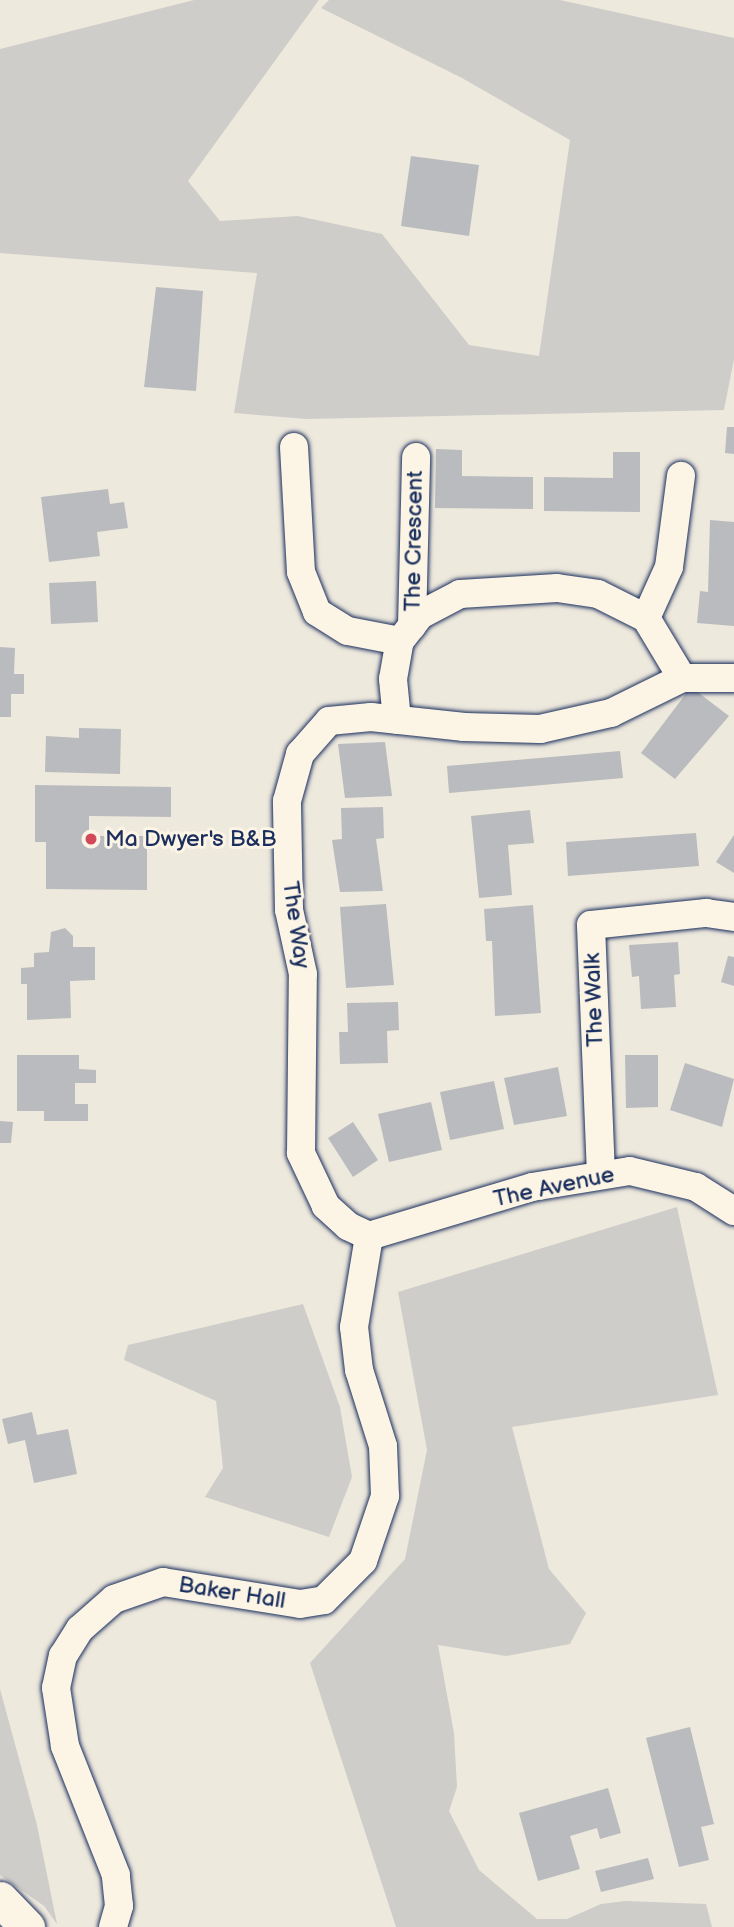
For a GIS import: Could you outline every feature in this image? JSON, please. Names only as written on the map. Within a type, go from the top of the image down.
[{"type":"street","name":"The Crescent","points":[[294,447],[301,572],[317,612],[348,631],[406,634]]},
{"type":"street","name":"The Crescent","points":[[397,720],[393,679],[406,634],[416,457]]},
{"type":"street","points":[[681,476],[669,567],[646,618],[682,678]]},
{"type":"street","name":"The Crescent","points":[[406,634],[420,615],[460,594],[557,588],[598,594],[646,618]]},
{"type":"street","name":"The Way","points":[[369,1236],[348,1226],[326,1206],[301,1153],[303,974],[289,910],[287,801],[300,754],[329,721],[397,720],[540,729],[611,713],[682,678],[734,678]]},
{"type":"street","name":"The Walk","points":[[601,1175],[591,925],[706,913],[734,917]]},
{"type":"street","name":"The Avenue","points":[[369,1236],[532,1187],[630,1171],[696,1187],[734,1211]]},
{"type":"street","name":"Baker Hall","points":[[113,1927],[119,1906],[116,1875],[65,1746],[56,1688],[63,1656],[80,1629],[114,1599],[163,1582],[300,1604],[324,1600],[363,1561],[385,1496],[383,1446],[359,1370],[354,1326],[369,1236]]},
{"type":"street","points":[[0,1899],[27,1927]]},
{"type":"shaded area","points":[[194,0],[319,0],[188,181],[220,221],[298,216],[382,234],[469,345],[539,356],[570,140],[462,78],[321,8],[329,0],[560,0],[734,38],[734,359],[724,410],[307,419],[234,413],[257,273],[0,253],[0,49]]},
{"type":"shaded area","points":[[677,1207],[718,1395],[512,1427],[549,1569],[586,1613],[570,1644],[506,1656],[438,1645],[454,1733],[457,1787],[449,1811],[479,1870],[537,1919],[567,1919],[601,1904],[625,1901],[706,1904],[712,1927],[396,1927],[310,1663],[405,1559],[427,1450],[398,1292]]},
{"type":"shaded area","points":[[303,1304],[340,1407],[352,1477],[329,1537],[205,1497],[223,1468],[216,1401],[124,1360],[128,1345]]},
{"type":"shaded area","points":[[0,1689],[37,1825],[57,1924],[44,1906],[0,1875]]},
{"type":"building","points":[[411,156],[479,165],[469,236],[401,226]]},
{"type":"building","points":[[156,287],[203,291],[196,391],[144,387]]},
{"type":"building","points":[[727,427],[734,427],[734,454],[725,453]]},
{"type":"building","points":[[436,449],[462,450],[462,476],[533,477],[533,509],[435,508]]},
{"type":"building","points":[[613,452],[640,452],[640,512],[544,511],[544,477],[613,478]]},
{"type":"building","points":[[108,489],[110,504],[124,502],[128,528],[97,532],[100,556],[49,562],[41,497]]},
{"type":"building","points":[[710,520],[734,522],[734,626],[697,623],[700,591],[708,592]]},
{"type":"building","points":[[96,581],[98,622],[51,624],[49,583]]},
{"type":"building","points":[[0,647],[15,648],[14,674],[24,674],[24,694],[11,694],[11,717],[0,717]]},
{"type":"building","points":[[691,687],[729,716],[675,779],[641,753]]},
{"type":"building","points":[[79,728],[121,729],[120,774],[45,772],[46,736],[79,738]]},
{"type":"building","points":[[385,742],[392,796],[345,798],[338,744]]},
{"type":"building","points":[[620,751],[623,778],[449,793],[447,766]]},
{"type":"building","name":"Ma Dwyer's B&B","points":[[35,785],[171,787],[171,817],[89,816],[89,836],[147,836],[147,890],[46,889],[46,842],[35,842]]},
{"type":"building","points":[[383,807],[384,838],[376,839],[383,891],[340,892],[332,840],[342,839],[341,808]]},
{"type":"building","points":[[530,810],[534,843],[508,845],[512,895],[479,898],[471,816]]},
{"type":"building","points":[[696,833],[699,866],[568,876],[566,842]]},
{"type":"building","points":[[734,835],[734,873],[716,862]]},
{"type":"building","points":[[386,904],[394,985],[346,988],[340,907]]},
{"type":"building","points":[[533,905],[541,1013],[495,1016],[492,941],[486,941],[484,909]]},
{"type":"building","points":[[65,928],[73,936],[73,947],[95,947],[95,980],[70,981],[71,1018],[27,1020],[27,984],[21,984],[21,968],[34,967],[34,953],[49,952],[51,932]]},
{"type":"building","points":[[678,942],[680,974],[674,975],[676,1007],[641,1009],[639,976],[632,977],[629,945]]},
{"type":"building","points":[[728,956],[734,957],[734,986],[721,982]]},
{"type":"building","points":[[398,1002],[399,1030],[387,1031],[388,1063],[340,1064],[339,1032],[348,1032],[347,1003]]},
{"type":"building","points":[[17,1055],[79,1055],[79,1069],[96,1070],[96,1083],[75,1083],[75,1104],[88,1104],[88,1121],[44,1121],[44,1111],[17,1111]]},
{"type":"building","points":[[625,1055],[658,1055],[658,1107],[626,1108]]},
{"type":"building","points":[[685,1063],[734,1079],[722,1127],[670,1110]]},
{"type":"building","points":[[558,1067],[567,1116],[514,1125],[504,1078]]},
{"type":"building","points":[[494,1081],[504,1129],[450,1140],[440,1092]]},
{"type":"building","points":[[431,1102],[442,1150],[389,1162],[378,1114]]},
{"type":"building","points":[[0,1121],[13,1122],[11,1143],[0,1143]]},
{"type":"building","points":[[353,1122],[378,1160],[353,1177],[328,1138]]},
{"type":"building","points":[[32,1412],[37,1435],[68,1429],[77,1474],[34,1483],[25,1440],[8,1444],[2,1419]]},
{"type":"building","points":[[690,1727],[714,1824],[701,1827],[709,1860],[679,1867],[646,1738]]},
{"type":"building","points":[[608,1788],[621,1833],[600,1839],[597,1828],[570,1836],[580,1869],[538,1881],[519,1813]]},
{"type":"building","points":[[648,1858],[654,1879],[601,1892],[595,1871]]},
{"type":"place","name":"Ma Dwyer's B&B","points":[[91,839]]}]
